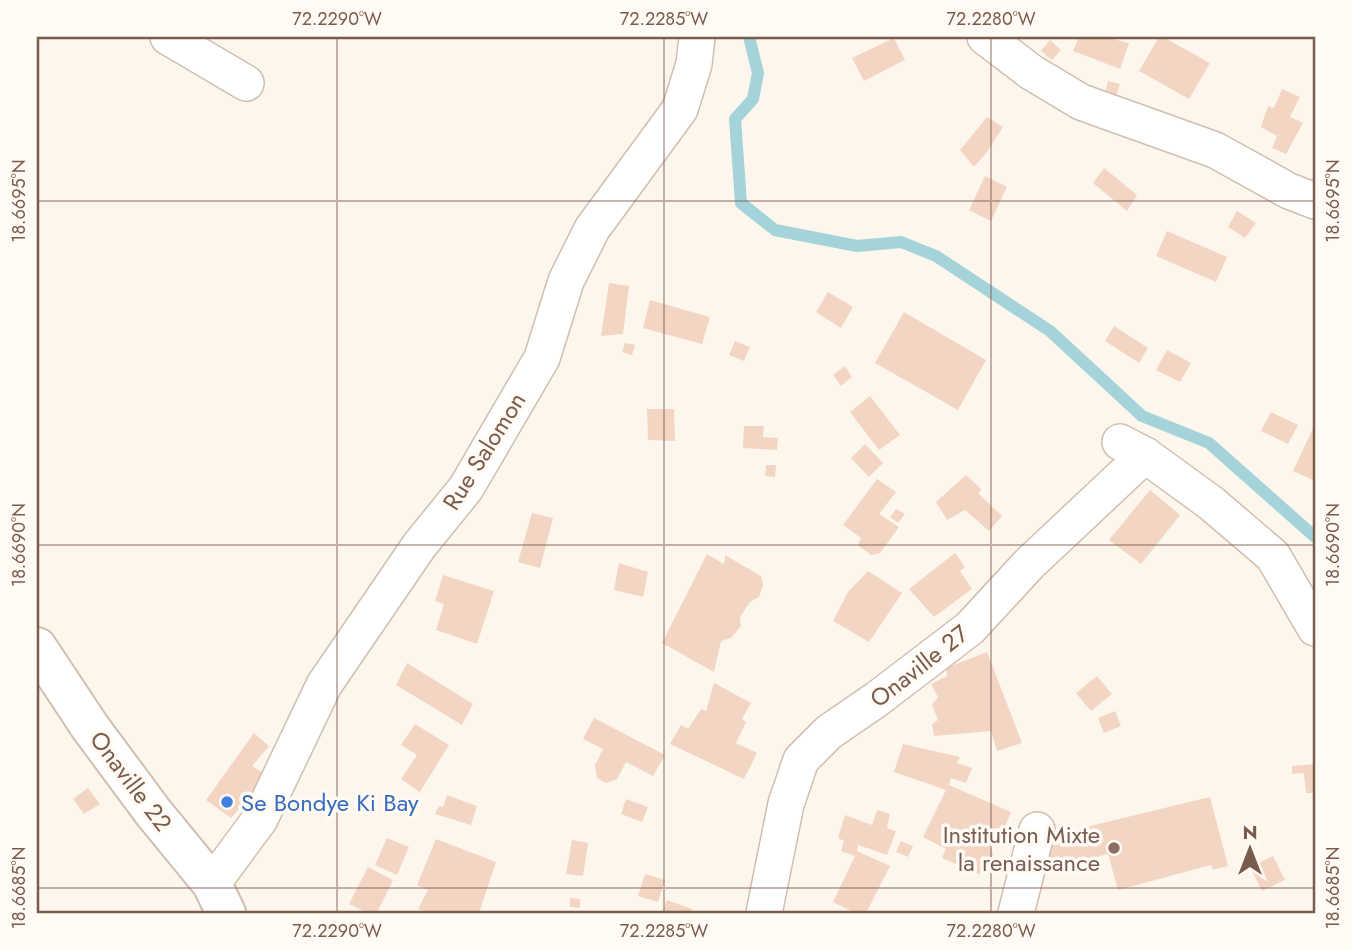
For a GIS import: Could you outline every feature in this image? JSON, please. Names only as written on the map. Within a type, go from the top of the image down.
[{"type":"street","points":[[168,37],[246,83]]},
{"type":"street","name":"Rue Salomon","points":[[219,899],[324,685],[419,546],[466,488],[542,358],[566,282],[592,229],[680,109],[694,64],[696,37]]},
{"type":"street","points":[[985,37],[1031,72],[1081,102],[1214,150],[1289,191],[1315,201]]},
{"type":"street","name":"Onaville 27","points":[[764,913],[786,804],[801,760],[829,732],[970,628],[1133,449],[1211,503],[1273,556],[1315,628]]},
{"type":"street","name":"Onaville 22","points":[[37,647],[90,727],[219,899]]},
{"type":"street","points":[[1016,913],[1037,830]]},
{"type":"building","points":[[1079,37],[1105,37],[1129,43],[1120,69],[1073,51]]},
{"type":"building","points":[[1159,37],[1210,63],[1189,99],[1139,71]]},
{"type":"building","points":[[894,38],[905,60],[864,81],[852,58]]},
{"type":"building","points":[[1050,40],[1061,50],[1052,60],[1041,51]]},
{"type":"building","points":[[1108,81],[1120,84],[1115,99],[1104,97]]},
{"type":"building","points":[[1282,89],[1300,97],[1290,117],[1303,123],[1286,154],[1272,148],[1277,136],[1261,127],[1268,106],[1274,108]]},
{"type":"building","points":[[987,117],[1003,127],[974,167],[960,150]]},
{"type":"building","points":[[1104,168],[1137,195],[1127,211],[1093,183]]},
{"type":"building","points":[[985,176],[1007,187],[991,221],[969,210]]},
{"type":"building","points":[[1237,211],[1256,223],[1245,238],[1228,227]]},
{"type":"building","points":[[1167,231],[1227,257],[1216,282],[1156,256]]},
{"type":"building","points":[[609,283],[629,286],[623,334],[601,336]]},
{"type":"building","points":[[828,292],[853,307],[841,328],[816,312]]},
{"type":"building","points":[[650,300],[710,317],[702,344],[643,328]]},
{"type":"building","points":[[904,312],[986,360],[958,410],[875,363]]},
{"type":"building","points":[[1114,326],[1148,348],[1139,363],[1105,341]]},
{"type":"building","points":[[735,341],[750,347],[744,361],[729,355]]},
{"type":"building","points":[[625,343],[635,345],[632,355],[622,352]]},
{"type":"building","points":[[1167,350],[1191,363],[1180,382],[1156,370]]},
{"type":"building","points":[[845,366],[852,377],[841,386],[833,375]]},
{"type":"building","points":[[870,396],[900,435],[879,450],[850,412]]},
{"type":"building","points":[[647,409],[674,409],[675,441],[648,440]]},
{"type":"building","points":[[1271,412],[1298,425],[1288,444],[1261,431]]},
{"type":"building","points":[[1315,424],[1315,481],[1293,471]]},
{"type":"building","points":[[744,426],[764,426],[763,437],[778,438],[777,450],[743,448]]},
{"type":"building","points":[[865,444],[883,463],[869,477],[851,458]]},
{"type":"building","points":[[766,465],[776,465],[775,477],[765,476]]},
{"type":"building","points":[[966,475],[981,489],[979,494],[1002,516],[989,531],[965,510],[947,520],[936,502]]},
{"type":"building","points":[[877,479],[896,492],[879,514],[899,527],[880,553],[871,555],[858,545],[861,538],[843,525]]},
{"type":"building","points":[[1150,490],[1180,515],[1141,564],[1109,540]]},
{"type":"building","points":[[896,509],[905,514],[898,523],[890,517]]},
{"type":"building","points":[[532,513],[553,518],[540,568],[518,562]]},
{"type":"building","points":[[955,553],[965,567],[960,571],[972,589],[934,617],[909,589]]},
{"type":"building","points":[[707,554],[724,564],[725,555],[761,576],[763,585],[759,597],[750,602],[740,617],[741,626],[731,638],[721,641],[714,672],[662,643]]},
{"type":"building","points":[[619,563],[648,572],[643,597],[614,590]]},
{"type":"building","points":[[868,571],[902,593],[869,642],[833,621],[848,592]]},
{"type":"building","points":[[443,575],[494,591],[477,644],[436,630],[444,604],[435,601]]},
{"type":"building","points":[[987,652],[1022,743],[997,751],[991,731],[934,736],[932,724],[938,720],[932,705],[938,697],[931,684],[947,676],[946,668]]},
{"type":"building","points":[[407,663],[473,704],[462,725],[396,685]]},
{"type":"building","points":[[1097,676],[1112,694],[1091,711],[1076,693]]},
{"type":"building","points":[[714,683],[751,703],[742,719],[746,722],[736,743],[757,753],[744,779],[670,744],[681,725],[688,729],[701,709],[706,711]]},
{"type":"building","points":[[1115,711],[1121,726],[1104,733],[1098,718]]},
{"type":"building","points":[[594,718],[665,755],[653,776],[626,762],[617,779],[606,783],[597,778],[595,765],[603,749],[583,739]]},
{"type":"building","points":[[415,724],[449,745],[420,792],[401,779],[417,755],[401,745]]},
{"type":"building","points":[[254,733],[269,746],[252,766],[267,775],[231,818],[206,800]]},
{"type":"building","points":[[903,744],[960,757],[957,763],[972,768],[966,783],[951,778],[949,785],[1011,812],[1004,829],[995,828],[989,844],[993,854],[987,870],[978,874],[942,858],[946,849],[923,837],[946,790],[894,772]]},
{"type":"building","points":[[1315,764],[1315,793],[1306,793],[1304,773],[1292,774],[1292,766]]},
{"type":"building","points":[[88,788],[100,804],[84,814],[73,799]]},
{"type":"building","points":[[447,795],[477,806],[471,825],[435,814],[439,806],[443,807]]},
{"type":"building","points":[[1210,797],[1228,866],[1213,870],[1211,865],[1118,890],[1108,854],[1073,863],[1071,857],[1047,861],[1055,837],[1065,832]]},
{"type":"building","points":[[626,799],[648,807],[642,822],[621,814]]},
{"type":"building","points":[[877,810],[890,814],[887,828],[896,831],[887,855],[858,845],[857,851],[890,866],[866,913],[855,913],[833,902],[855,856],[841,851],[844,841],[838,838],[845,815],[872,825]]},
{"type":"building","points":[[387,838],[409,847],[397,875],[375,865]]},
{"type":"building","points":[[436,839],[496,862],[479,913],[430,913],[418,909],[428,890],[417,885]]},
{"type":"building","points":[[572,840],[588,843],[583,876],[566,874]]},
{"type":"building","points":[[901,841],[913,846],[908,857],[896,852]]},
{"type":"building","points":[[1273,856],[1285,880],[1262,891],[1250,867]]},
{"type":"building","points":[[368,867],[393,880],[377,913],[368,913],[349,904]]},
{"type":"building","points":[[645,874],[665,880],[658,902],[638,896]]},
{"type":"building","points":[[570,898],[580,899],[580,908],[570,907]]},
{"type":"building","points":[[667,900],[692,909],[691,913],[662,913]]},
{"type":"waterway","points":[[749,37],[758,73],[753,99],[735,119],[741,203],[775,230],[857,246],[901,242],[936,256],[1050,331],[1142,416],[1209,443],[1315,537]]},
{"type":"place","name":"Se Bondye Ki Bay","points":[[227,802]]},
{"type":"place","name":"Institution Mixte la renaissance","points":[[1114,848]]}]
